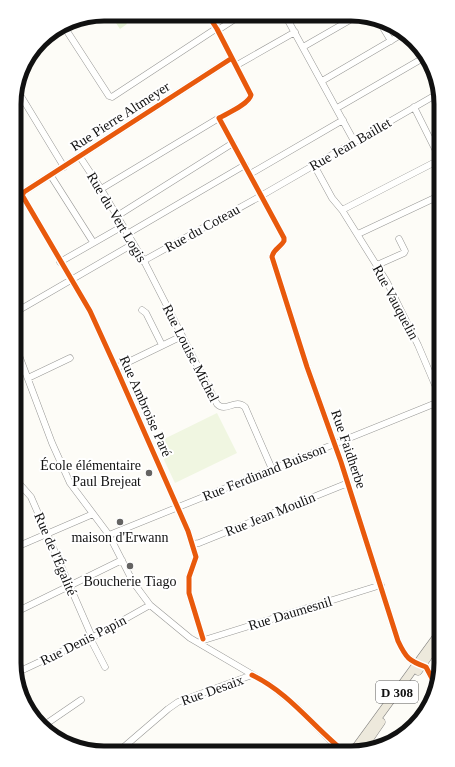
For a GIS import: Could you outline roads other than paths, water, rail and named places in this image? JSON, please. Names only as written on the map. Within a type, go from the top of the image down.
[{"type":"main road","name":"D 308","points":[[365,744],[434,642]]},
{"type":"main road","name":"D 308","points":[[357,746],[434,647]]},
{"type":"street","points":[[101,189],[220,118],[246,102],[251,97],[250,91],[237,65],[212,21]]},
{"type":"street","points":[[66,30],[109,96],[112,97],[231,21]]},
{"type":"street","points":[[289,21],[354,141]]},
{"type":"street","points":[[304,48],[348,21]]},
{"type":"street","points":[[383,27],[391,41]]},
{"type":"street","points":[[237,65],[295,32]]},
{"type":"street","points":[[322,81],[399,36]]},
{"type":"street","name":"Rue Pierre Altmeyer","points":[[22,195],[24,192],[232,58]]},
{"type":"street","points":[[337,108],[421,59]]},
{"type":"street","name":"Rue Jean Baillet","points":[[261,196],[433,96]]},
{"type":"street","points":[[22,97],[64,167]]},
{"type":"street","points":[[414,107],[434,147]]},
{"type":"street","points":[[220,118],[261,196]]},
{"type":"street","points":[[250,174],[343,120]]},
{"type":"street","points":[[117,216],[233,143]]},
{"type":"street","name":"Rue du Vert Logis","points":[[80,157],[101,189],[153,278]]},
{"type":"street","points":[[342,210],[434,162]]},
{"type":"street","points":[[127,234],[245,164]]},
{"type":"street","name":"Rue Vauquelin","points":[[314,164],[332,198],[358,234],[387,282],[418,345],[434,383]]},
{"type":"street","points":[[51,176],[93,242]]},
{"type":"street","name":"Rue Ambroise Paré","points":[[22,195],[90,312],[116,368],[192,544],[196,557],[189,578],[189,593],[201,641]]},
{"type":"street","name":"Rue Faidherbe","points":[[261,196],[284,241],[273,252],[272,256],[307,367],[348,483],[398,641],[405,653],[419,665],[426,667],[432,679]]},
{"type":"street","name":"Rue du Coteau","points":[[143,260],[261,196]]},
{"type":"street","points":[[358,234],[434,198]]},
{"type":"street","points":[[60,262],[123,226]]},
{"type":"street","points":[[377,265],[404,253],[405,251],[399,239]]},
{"type":"street","points":[[21,309],[134,244]]},
{"type":"street","name":"Rue Louise Michel","points":[[153,278],[217,404],[220,408],[238,403],[245,407],[272,469]]},
{"type":"street","points":[[142,310],[146,313],[162,345]]},
{"type":"street","points":[[116,368],[182,336]]},
{"type":"street","points":[[28,378],[70,358]]},
{"type":"street","points":[[21,360],[70,483],[109,535],[133,582],[150,605],[190,638],[195,641],[201,641],[205,648],[270,686],[291,701],[337,746]]},
{"type":"street","name":"Rue Ferdinand Buisson","points":[[109,535],[434,403]]},
{"type":"street","name":"Rue Jean Moulin","points":[[192,544],[199,543],[348,483]]},
{"type":"street","name":"Rue de l'Égalité","points":[[21,486],[31,497],[91,638],[105,667]]},
{"type":"street","points":[[21,545],[94,514]]},
{"type":"street","points":[[21,610],[122,560]]},
{"type":"street","name":"Rue Daumesnil","points":[[201,641],[381,585]]},
{"type":"street","name":"Rue Denis Papin","points":[[22,670],[91,638],[150,605]]},
{"type":"street","name":"Rue Desaix","points":[[125,746],[178,702],[252,675]]},
{"type":"street","points":[[47,723],[81,700]]},
{"type":"place","name":"École élémentaire Paul Brejeat","points":[[149,473]]},
{"type":"place","name":"maison d'Erwann","points":[[120,522]]},
{"type":"place","name":"Boucherie Tiago","points":[[130,566]]}]
